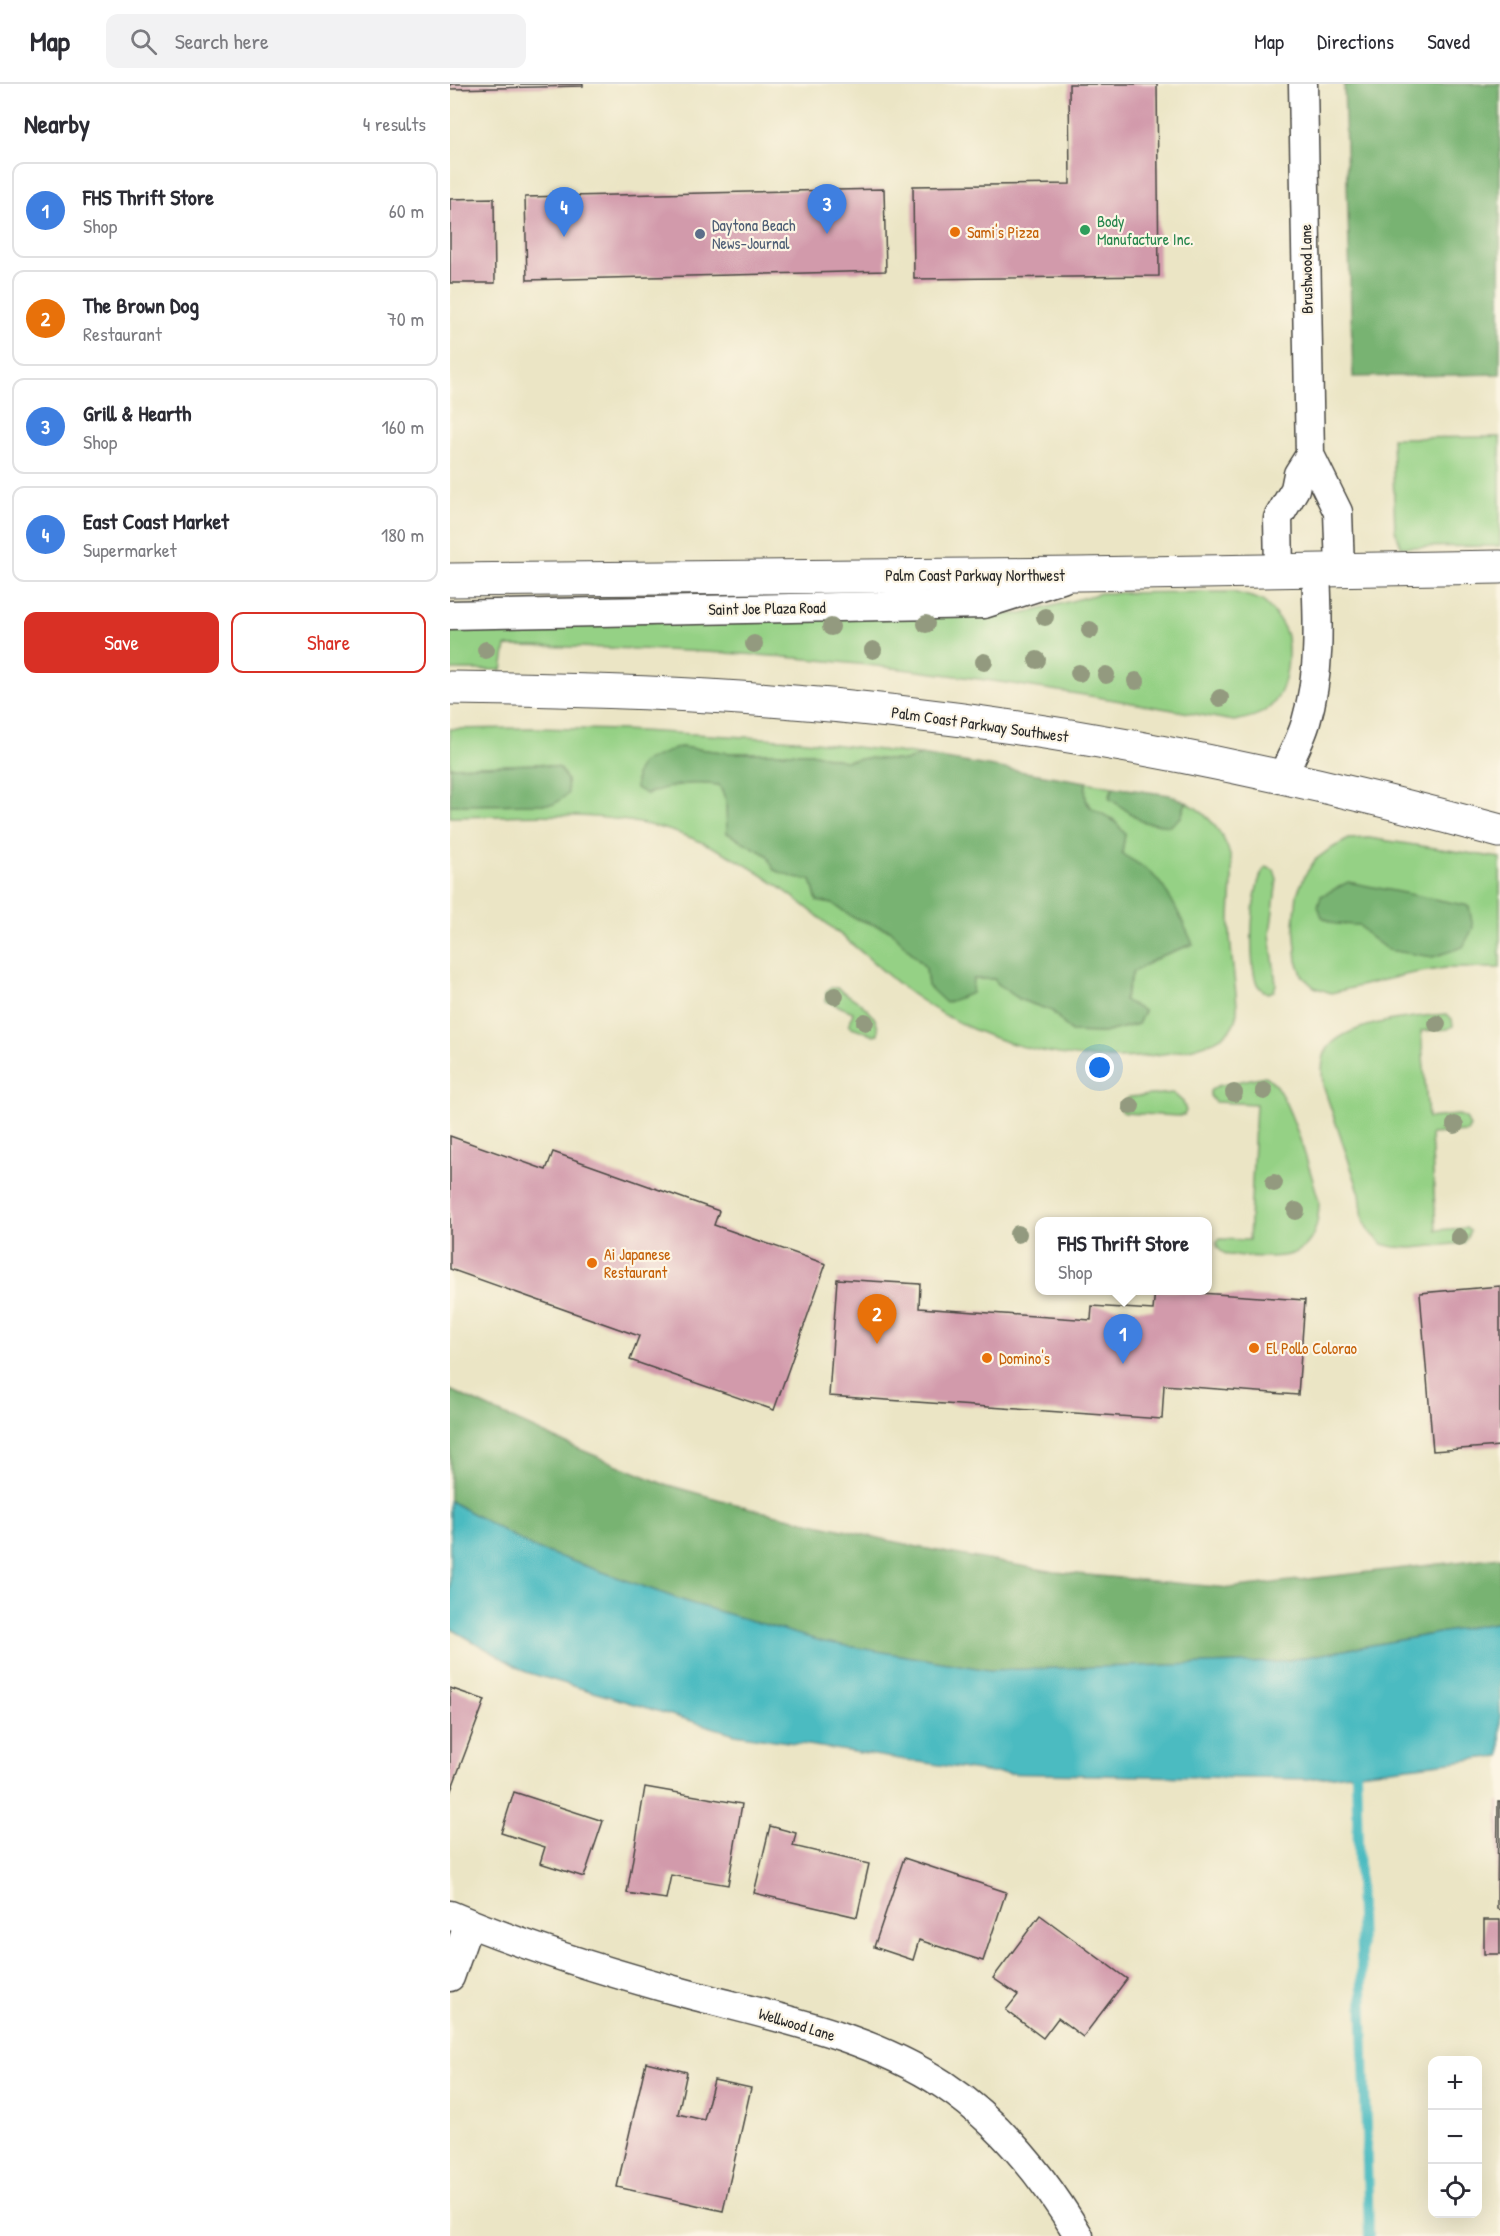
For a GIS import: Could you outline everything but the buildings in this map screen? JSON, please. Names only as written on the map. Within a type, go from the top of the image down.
[{"type":"main road","name":"Palm Coast Parkway Northwest","points":[[450,580],[1500,567]]},
{"type":"main road","name":"Palm Coast Parkway Southwest","points":[[450,688],[590,690],[772,700],[866,709],[1075,737],[1282,777],[1500,831]]},
{"type":"street","name":"Brushwood Lane","points":[[1282,777],[1306,724],[1316,681],[1328,569],[1338,512],[1310,455],[1303,84]]},
{"type":"street","name":"Brushwood Lane","points":[[1279,570],[1278,518],[1295,489],[1298,474],[1310,455]]},
{"type":"street","name":"Saint Joe Plaza Road","points":[[450,615],[984,604],[1079,574]]},
{"type":"street","points":[[450,1977],[460,1919]]},
{"type":"street","name":"Wellwood Lane","points":[[460,1919],[572,1960],[647,1983],[798,2022],[867,2046],[906,2064],[943,2084],[996,2127],[1040,2176],[1079,2236]]},
{"type":"green space","points":[[1344,84],[1500,84],[1500,374],[1353,377]]},
{"type":"green space","points":[[1500,437],[1500,546],[1401,547],[1395,530],[1392,438]]},
{"type":"green space","points":[[1233,592],[1261,600],[1271,609],[1286,633],[1288,657],[1282,687],[1272,704],[1258,715],[1234,721],[962,677],[852,663],[761,655],[652,649],[506,646],[502,670],[450,670],[450,625],[1023,614],[1101,593]]},
{"type":"green space","points":[[450,729],[622,730],[798,740],[921,755],[905,761],[867,758],[845,761],[811,753],[731,753],[680,747],[665,754],[647,794],[682,785],[700,783],[719,785],[726,800],[727,833],[767,855],[795,878],[811,880],[817,901],[833,904],[854,918],[890,930],[926,968],[928,986],[973,979],[994,979],[1021,1000],[1052,1011],[1071,1032],[1103,1033],[1138,1024],[1144,1011],[1124,1001],[1133,972],[1161,956],[1193,944],[1152,874],[1122,853],[1125,834],[1113,819],[1094,811],[1085,798],[1086,782],[1113,787],[1109,798],[1143,822],[1181,817],[1186,802],[1211,821],[1223,838],[1230,857],[1232,875],[1230,933],[1237,1005],[1233,1024],[1221,1037],[1204,1045],[1150,1056],[1080,1057],[1045,1052],[978,1031],[946,1016],[896,982],[824,921],[758,872],[711,846],[686,836],[657,827],[599,817],[539,815],[450,817],[450,805],[554,804],[567,780],[560,768],[539,764],[450,767]]},
{"type":"green space","points":[[680,747],[731,753],[811,753],[845,761],[867,758],[905,761],[921,755],[1086,782],[1086,799],[1090,807],[1113,820],[1125,834],[1122,853],[1146,869],[1159,882],[1176,908],[1193,944],[1161,956],[1133,972],[1124,1000],[1144,1011],[1138,1024],[1103,1033],[1071,1032],[1052,1011],[1021,1000],[994,979],[973,979],[972,993],[946,1003],[928,986],[926,968],[890,930],[854,918],[833,904],[817,901],[811,880],[795,878],[774,870],[767,855],[727,833],[726,800],[719,785],[700,783],[682,785],[646,794],[636,788],[636,774],[642,762]]},
{"type":"green space","points":[[539,764],[560,768],[567,780],[568,794],[554,804],[450,805],[450,767]]},
{"type":"green space","points":[[1113,787],[1170,795],[1186,802],[1181,817],[1170,826],[1143,822],[1109,798]]},
{"type":"green space","points":[[1369,838],[1500,858],[1500,968],[1445,968],[1409,974],[1331,993],[1314,987],[1303,977],[1297,961],[1294,925],[1297,894],[1305,875],[1315,860],[1330,849],[1349,839]]},
{"type":"green space","points":[[1266,867],[1274,870],[1277,879],[1270,934],[1276,984],[1274,991],[1268,993],[1257,984],[1252,959],[1254,905],[1261,876]]},
{"type":"green space","points":[[1348,882],[1469,906],[1473,928],[1463,947],[1433,957],[1388,950],[1369,936],[1359,925],[1335,924],[1322,917],[1318,906],[1321,896]]},
{"type":"green space","points":[[830,988],[837,988],[865,1007],[875,1019],[878,1034],[874,1035],[849,1026],[853,1012],[826,1001],[826,992]]},
{"type":"green space","points":[[1447,1014],[1452,1019],[1453,1026],[1448,1029],[1421,1031],[1428,1118],[1459,1115],[1466,1118],[1470,1127],[1467,1132],[1431,1134],[1436,1230],[1466,1228],[1470,1231],[1464,1243],[1412,1248],[1394,1247],[1383,1244],[1371,1233],[1363,1219],[1360,1194],[1323,1085],[1324,1057],[1333,1043],[1346,1034],[1362,1028],[1399,1019]]},
{"type":"green space","points":[[1265,1076],[1273,1082],[1282,1095],[1298,1133],[1319,1201],[1317,1223],[1312,1238],[1303,1248],[1292,1254],[1263,1257],[1228,1255],[1217,1247],[1216,1242],[1219,1239],[1249,1240],[1256,1104],[1215,1102],[1210,1096],[1210,1091],[1217,1086]]},
{"type":"green space","points":[[1173,1093],[1183,1102],[1186,1111],[1184,1115],[1124,1113],[1120,1109],[1129,1097]]},
{"type":"green space","points":[[450,1390],[560,1441],[661,1483],[760,1511],[922,1548],[1055,1572],[1229,1588],[1500,1557],[1500,1622],[1278,1662],[989,1670],[823,1642],[690,1603],[532,1547],[450,1501]]},
{"type":"water","points":[[450,1501],[532,1547],[690,1603],[824,1642],[989,1670],[1278,1662],[1500,1622],[1500,1756],[1308,1779],[992,1773],[735,1734],[526,1672],[450,1628]]},
{"type":"waterway","points":[[1356,1773],[1369,2236]]},
{"type":"place","name":"Body Manufacture Inc.","points":[[1085,230]]},
{"type":"place","name":"Sami's Pizza","points":[[955,232]]},
{"type":"place","name":"Daytona Beach News-Journal","points":[[700,234]]},
{"type":"place","name":"Grill & Hearth","points":[[827,234]]},
{"type":"place","name":"East Coast Market","points":[[564,237]]},
{"type":"place","name":"Ai Japanese Restaurant","points":[[592,1263]]},
{"type":"place","name":"The Brown Dog","points":[[877,1344]]},
{"type":"place","name":"El Pollo Colorao","points":[[1254,1348]]},
{"type":"place","name":"Domino's","points":[[987,1358]]},
{"type":"place","name":"FHS Thrift Store","points":[[1123,1364]]}]
